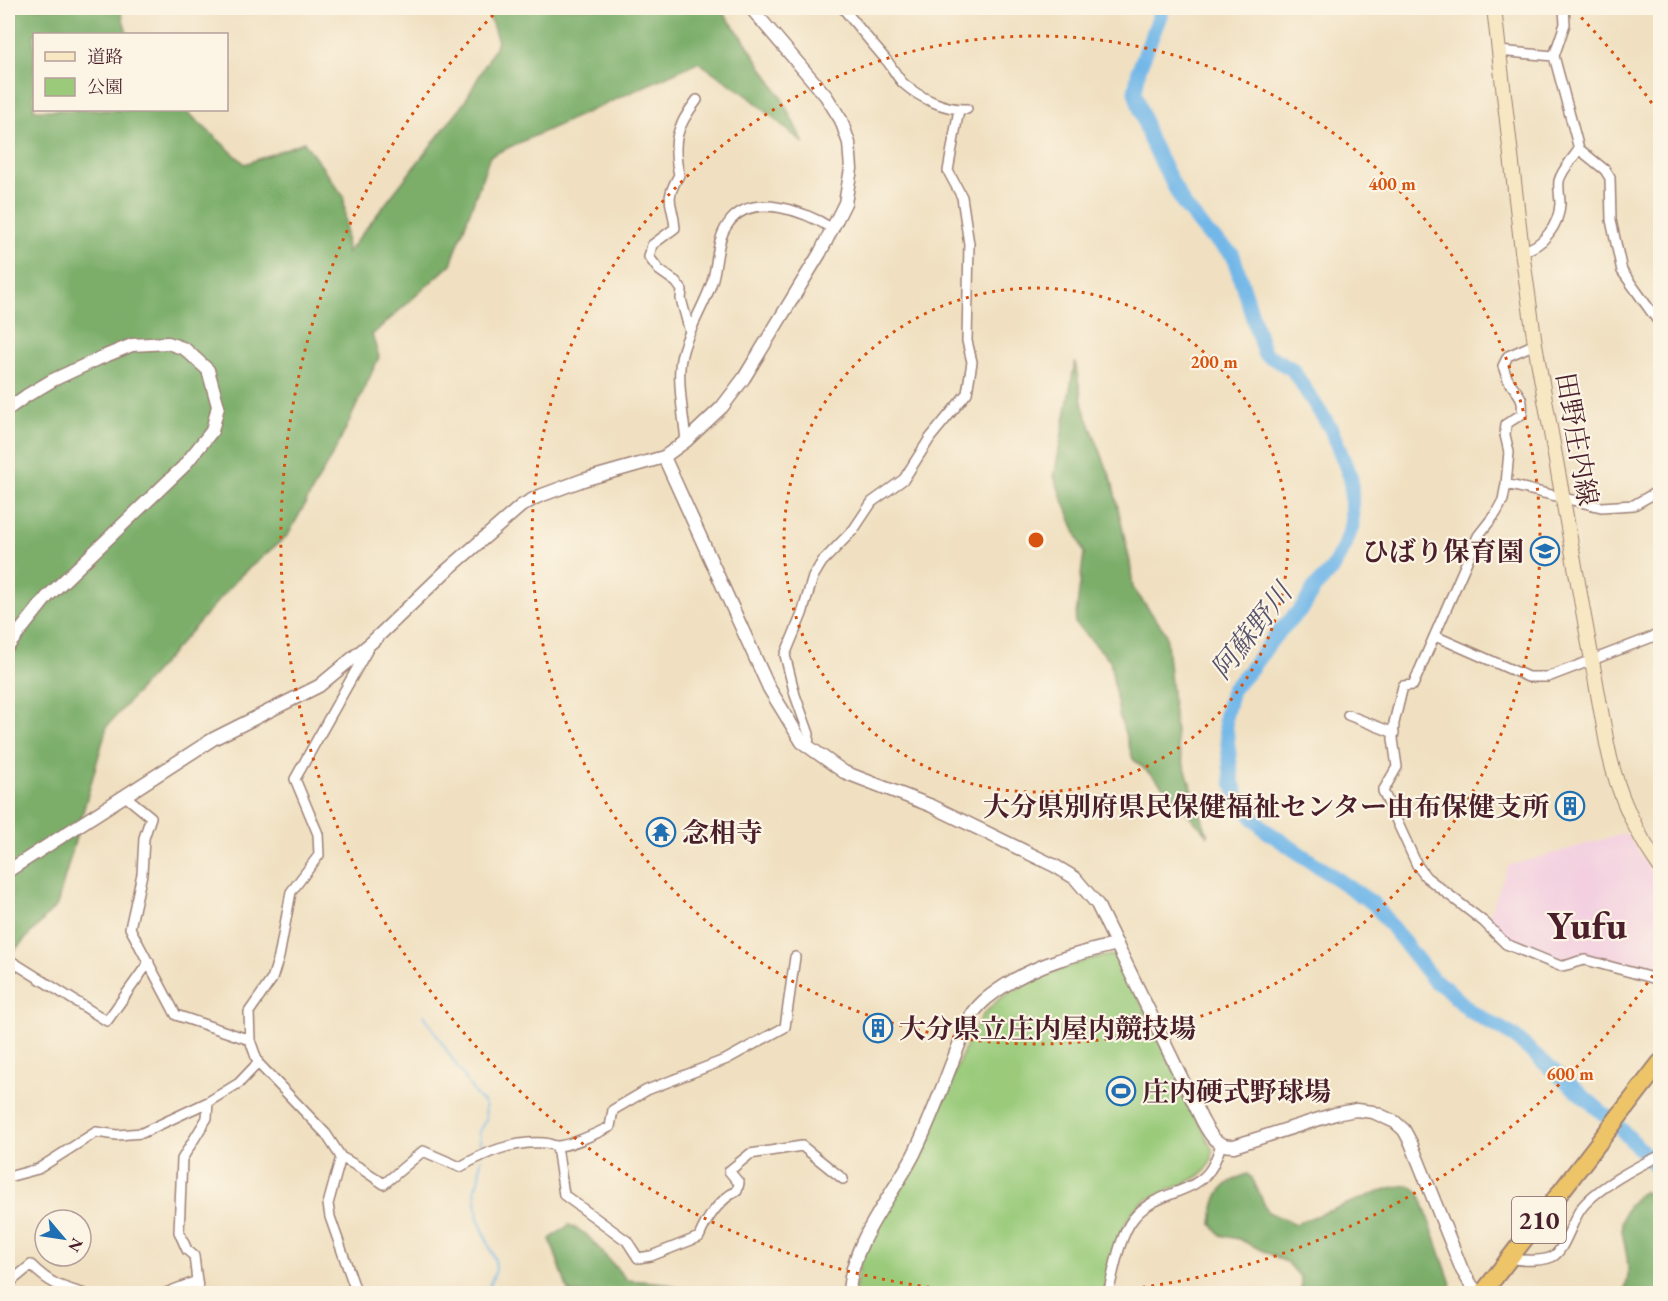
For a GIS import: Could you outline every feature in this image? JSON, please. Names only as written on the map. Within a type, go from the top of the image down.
[{"type":"highway","name":"210","points":[[1481,1293],[1660,1063]]},
{"type":"main road","name":"田野庄内線","points":[[1494,8],[1535,344],[1607,744],[1615,781],[1627,813],[1660,867]]},
{"type":"street","points":[[8,871],[213,739],[319,686],[372,642],[445,572],[521,506],[537,497],[583,480],[664,456],[686,441],[722,407],[744,378],[833,229],[845,203],[851,169],[849,143],[840,120],[826,96],[751,8]]},
{"type":"street","points":[[808,746],[809,734],[795,695],[785,655],[802,614],[813,577],[822,562],[854,529],[872,502],[903,479],[930,438],[967,393],[972,362],[967,341],[969,244],[962,197],[948,171],[963,109],[940,105],[902,83],[889,62],[864,36],[843,8]]},
{"type":"street","points":[[1564,8],[1566,24],[1554,56],[1579,149],[1605,170],[1610,178],[1611,220],[1622,271],[1660,324]]},
{"type":"street","points":[[1498,51],[1554,56]]},
{"type":"street","points":[[690,332],[681,299],[682,291],[676,282],[658,270],[649,257],[652,245],[675,228],[674,216],[668,202],[672,187],[679,175],[675,154],[677,133],[685,115],[697,100]]},
{"type":"street","points":[[1522,251],[1536,247],[1557,220],[1560,206],[1559,182],[1579,149]]},
{"type":"street","points":[[686,441],[680,367],[690,332],[712,282],[720,243],[728,224],[744,210],[778,206],[820,221],[833,229]]},
{"type":"street","points":[[8,409],[53,380],[98,358],[132,345],[168,343],[185,349],[208,370],[218,406],[212,431],[183,467],[46,597],[8,646]]},
{"type":"street","points":[[1535,344],[1508,356],[1503,366],[1508,380],[1520,393],[1523,405],[1522,414],[1506,424],[1505,435],[1509,452],[1503,500],[1478,536],[1413,685],[1402,686],[1394,733],[1397,767],[1383,791],[1417,865],[1426,877],[1484,922],[1506,944],[1560,966],[1577,960],[1586,960],[1660,980]]},
{"type":"street","points":[[664,456],[769,688],[802,742],[844,772],[932,806],[1075,878],[1097,904],[1202,1120],[1212,1138],[1221,1145],[1234,1146],[1348,1110],[1369,1111],[1391,1120],[1404,1130],[1462,1270],[1472,1286],[1481,1293]]},
{"type":"street","points":[[1506,484],[1601,507],[1634,505],[1660,490]]},
{"type":"street","points":[[1435,636],[1528,677],[1548,677],[1660,634]]},
{"type":"street","points":[[372,642],[295,779],[318,834],[319,855],[291,892],[279,957],[272,979],[249,1012],[250,1040],[258,1063],[326,1134],[341,1157],[384,1184],[423,1151],[460,1167],[506,1146],[543,1143],[557,1146],[610,1127],[613,1110],[646,1090],[727,1059],[785,1027],[795,957]]},
{"type":"street","points":[[1348,715],[1394,733]]},
{"type":"street","points":[[124,795],[152,817],[144,838],[142,874],[130,928],[176,1016],[250,1040]]},
{"type":"street","points":[[849,1293],[851,1273],[858,1251],[918,1145],[968,1022],[976,1008],[992,994],[1041,966],[1061,958],[1116,944]]},
{"type":"street","points":[[8,959],[107,1021],[149,962]]},
{"type":"street","points":[[8,1177],[38,1169],[96,1132],[117,1135],[142,1133],[208,1102],[239,1083],[258,1063]]},
{"type":"street","points":[[199,1293],[194,1256],[187,1250],[179,1232],[183,1159],[207,1118],[208,1102]]},
{"type":"street","points":[[1108,1293],[1125,1233],[1133,1218],[1152,1201],[1201,1180],[1210,1171],[1221,1145]]},
{"type":"street","points":[[557,1146],[564,1194],[627,1241],[638,1258],[699,1237],[704,1226],[726,1196],[737,1191],[739,1183],[729,1171],[750,1154],[802,1146],[843,1179]]},
{"type":"street","points":[[1509,1258],[1516,1260],[1546,1259],[1555,1255],[1583,1206],[1636,1167],[1660,1155]]},
{"type":"street","points":[[341,1157],[328,1204],[357,1293]]},
{"type":"street","points":[[8,1284],[31,1265],[45,1279],[60,1287],[85,1293]]},
{"type":"street","points":[[163,1293],[197,1281]]},
{"type":"shaded area","points":[[1626,833],[1660,885],[1660,971],[1578,955],[1557,964],[1503,940],[1487,920],[1508,866]]},
{"type":"green space","points":[[8,8],[120,8],[127,33],[33,33],[33,111],[186,111],[245,164],[304,142],[344,197],[347,253],[464,103],[498,42],[487,8],[719,8],[743,38],[781,97],[804,144],[748,96],[698,62],[490,156],[451,264],[372,335],[379,357],[341,439],[288,535],[240,576],[107,726],[57,905],[8,957]]},
{"type":"green space","points":[[1075,362],[1083,407],[1112,481],[1130,562],[1133,588],[1166,633],[1177,744],[1208,836],[1158,781],[1133,759],[1119,714],[1110,660],[1075,623],[1084,553],[1054,477]]},
{"type":"green space","points":[[1113,955],[1119,958],[1212,1149],[1211,1160],[1206,1170],[1185,1183],[1149,1198],[1132,1212],[1121,1233],[1104,1293],[854,1294],[863,1250],[918,1157],[965,1048],[982,1016],[999,999],[1034,979],[1089,959]]},
{"type":"green space","points":[[1247,1174],[1252,1178],[1268,1212],[1295,1224],[1389,1188],[1409,1185],[1419,1192],[1451,1284],[1449,1293],[1301,1293],[1301,1278],[1288,1263],[1239,1239],[1220,1235],[1212,1224],[1214,1206],[1220,1192],[1230,1182]]},
{"type":"green space","points":[[1644,1191],[1652,1200],[1660,1222],[1662,1247],[1660,1284],[1658,1293],[1624,1293],[1628,1262],[1622,1220],[1632,1201]]},
{"type":"green space","points":[[569,1225],[586,1234],[627,1280],[665,1283],[681,1289],[680,1293],[569,1293],[550,1239]]},
{"type":"waterway","name":"阿蘇野川","points":[[1163,8],[1139,69],[1135,92],[1150,140],[1184,205],[1207,233],[1233,255],[1264,353],[1292,369],[1331,429],[1351,479],[1352,526],[1331,571],[1314,588],[1304,606],[1275,636],[1232,690],[1225,718],[1232,782],[1243,807],[1265,830],[1374,904],[1434,981],[1446,988],[1470,1011],[1512,1035],[1620,1128],[1660,1170]]},
{"type":"waterway","points":[[424,1015],[475,1094],[485,1104],[486,1119],[479,1132],[481,1154]]},
{"type":"waterway","points":[[481,1159],[479,1179],[475,1188],[478,1218],[495,1260],[496,1270],[486,1294]]},
{"type":"place","name":"ひばり保育園","points":[[1545,551]]},
{"type":"place","name":"大分県別府県民保健福祉センター由布保健支所","points":[[1570,806]]},
{"type":"place","name":"念相寺","points":[[661,832]]},
{"type":"place","name":"大分県立庄内屋内競技場","points":[[878,1028]]},
{"type":"place","name":"庄内硬式野球場","points":[[1121,1091]]},
{"type":"district","name":"Yufu","points":[[1587,925]]}]
